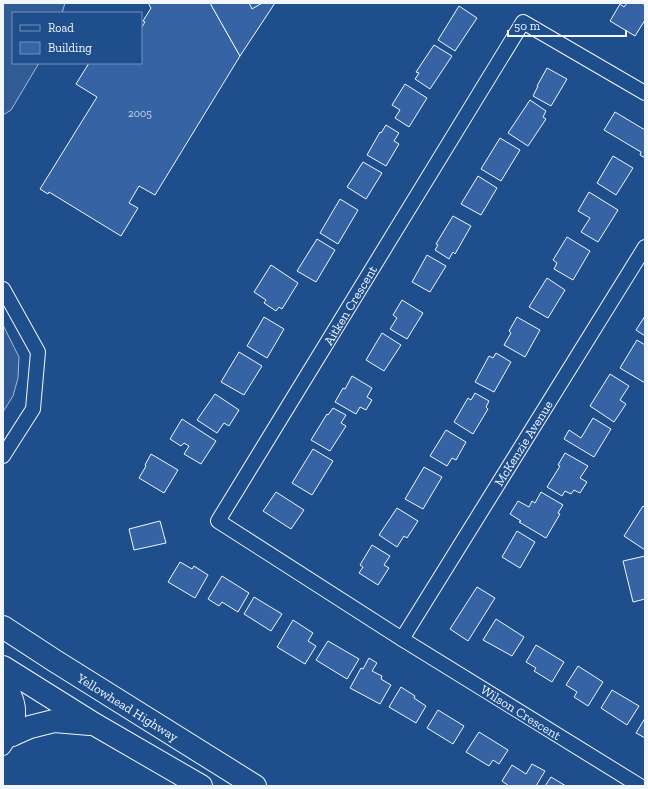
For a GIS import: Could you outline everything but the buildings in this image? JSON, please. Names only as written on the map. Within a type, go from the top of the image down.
[{"type":"highway","name":"Yellowhead Highway","points":[[3,627],[255,786]]},
{"type":"highway","points":[[3,667],[94,724],[201,786]]},
{"type":"highway","points":[[3,683],[9,691],[15,711],[7,742]]},
{"type":"highway","points":[[7,742],[30,727],[54,721],[94,724]]},
{"type":"street","name":"Aitken Crescent","points":[[402,639],[218,521],[524,22],[645,93]]},
{"type":"street","name":"McKenzie Avenue","points":[[402,639],[645,246]]},
{"type":"street","points":[[3,289],[38,352],[33,409],[3,456]]},
{"type":"street","name":"Wilson Crescent","points":[[402,639],[640,786]]},
{"type":"shaded area","points":[[3,3],[65,3],[62,12],[12,12],[12,64],[38,64],[11,110],[3,115]]},
{"type":"shaded area","points":[[3,325],[19,357],[18,378],[13,396],[3,412]]}]
